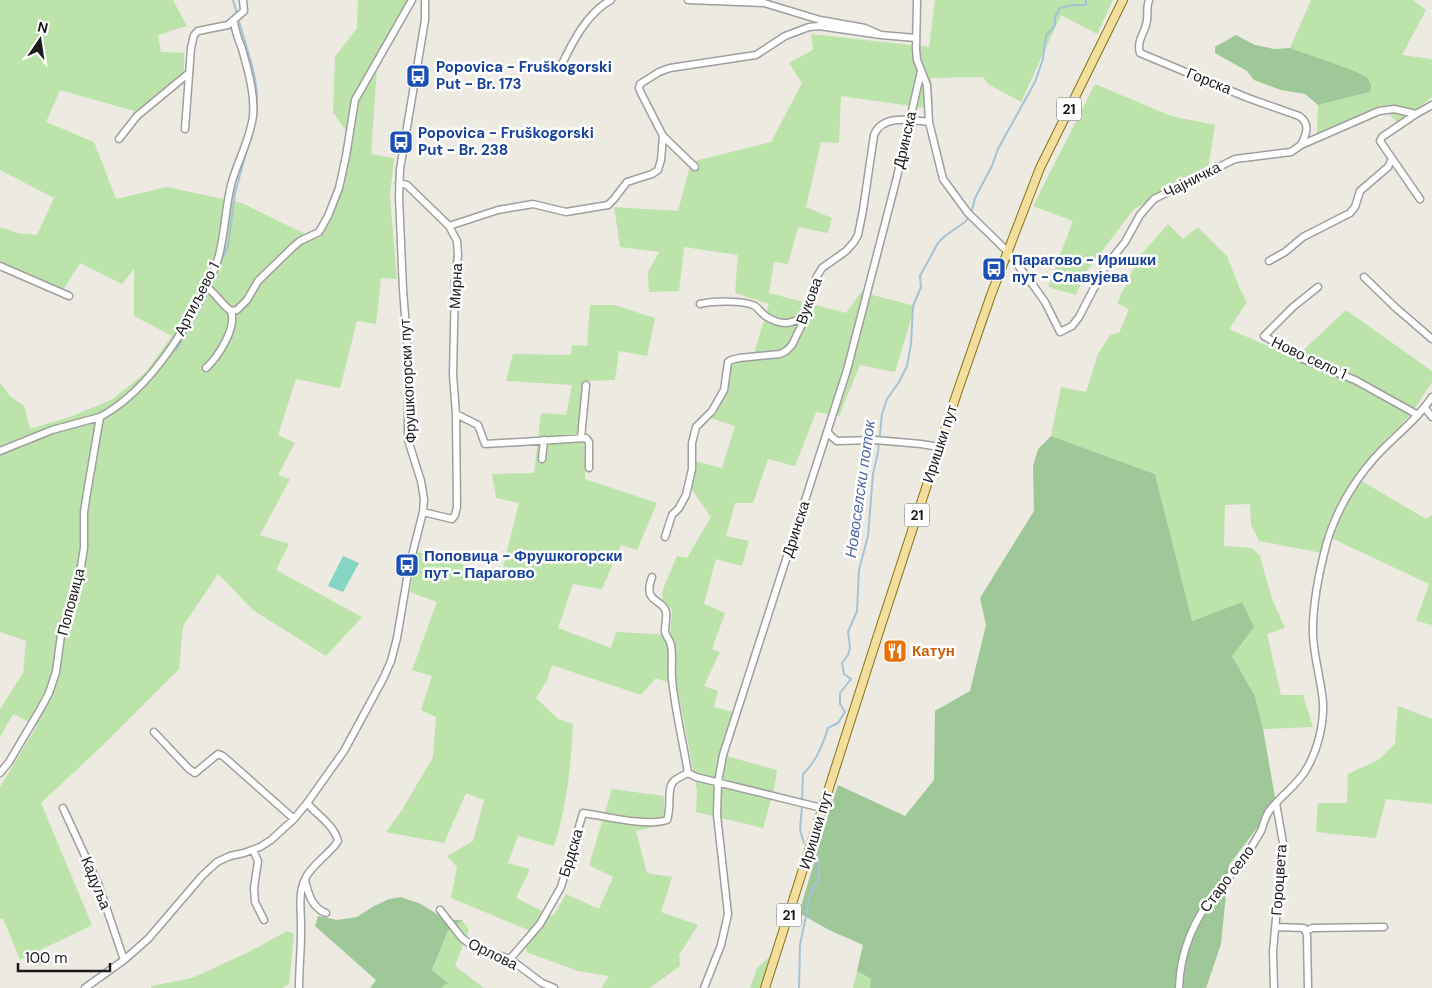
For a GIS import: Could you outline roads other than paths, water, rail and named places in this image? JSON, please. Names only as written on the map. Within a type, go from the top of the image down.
[{"type":"main road","name":"Иришки пут","points":[[765,988],[939,447],[1007,251],[1040,168],[1123,0]]},
{"type":"street","points":[[185,129],[191,48],[194,35],[198,32],[228,25],[242,13],[244,8],[243,0]]},
{"type":"street","points":[[206,286],[226,308],[231,311],[237,310],[248,300],[258,281],[293,247],[300,241],[319,232],[328,216],[339,188],[355,100],[412,0]]},
{"type":"street","name":"Фрушкогорски пут","points":[[85,988],[124,960],[148,939],[202,876],[217,862],[230,856],[253,850],[271,840],[294,819],[344,750],[391,661],[397,638],[409,567],[423,512],[422,489],[408,440],[408,356],[403,289],[399,183],[425,20],[425,0]]},
{"type":"street","points":[[562,64],[583,27],[611,0]]},
{"type":"street","points":[[688,0],[764,3],[820,20],[865,28],[881,35]]},
{"type":"street","points":[[917,0],[917,60],[927,85],[929,122],[943,178],[975,221],[1007,251]]},
{"type":"street","name":"Горска","points":[[1149,0],[1146,10],[1147,23],[1140,40],[1140,52],[1248,98],[1299,116],[1307,126],[1307,131],[1301,145]]},
{"type":"street","name":"Артиљево 1","points":[[0,451],[52,430],[100,417],[123,402],[146,379],[180,335],[218,260],[231,185],[246,143],[253,116],[248,72],[234,20]]},
{"type":"street","points":[[695,167],[663,136],[639,88],[640,84],[659,72],[670,68],[756,55],[779,39],[819,26],[916,38]]},
{"type":"street","name":"Дринска","points":[[704,988],[721,945],[728,914],[717,815],[718,782],[726,746],[803,504],[828,432],[862,314],[896,181],[921,71]]},
{"type":"street","points":[[119,139],[137,116],[189,73]]},
{"type":"street","points":[[1420,199],[1392,160],[1381,139],[1432,105]]},
{"type":"street","name":"Чајничка","points":[[1007,251],[1045,302],[1060,332],[1072,326],[1079,317],[1104,267],[1129,235],[1140,214],[1154,199],[1235,159],[1246,156],[1291,152],[1301,145],[1379,111],[1394,109],[1416,114]]},
{"type":"street","name":"Вукова","points":[[665,537],[672,515],[679,508],[686,495],[692,469],[692,443],[696,426],[706,419],[720,398],[727,380],[728,362],[731,360],[780,354],[786,351],[792,345],[807,314],[816,278],[822,268],[846,251],[858,235],[876,128],[890,121],[929,122]]},
{"type":"street","points":[[449,226],[498,210],[533,204],[566,212],[608,205],[627,182],[652,174],[658,170],[661,160],[663,136]]},
{"type":"street","points":[[1269,261],[1285,252],[1304,237],[1350,213],[1355,206],[1360,191],[1388,168],[1392,160]]},
{"type":"street","name":"Мирна","points":[[399,183],[407,186],[449,226],[457,241],[453,375],[456,414],[455,515],[448,519],[423,512]]},
{"type":"street","points":[[0,266],[69,296]]},
{"type":"street","points":[[1364,277],[1432,339]]},
{"type":"street","name":"Ново село 1","points":[[1318,287],[1264,336],[1303,359],[1355,380],[1418,415]]},
{"type":"street","points":[[700,304],[738,303],[755,306],[766,316],[779,322],[791,323],[807,314]]},
{"type":"street","points":[[206,368],[212,362],[226,338],[232,324],[231,311]]},
{"type":"street","points":[[581,438],[586,385]]},
{"type":"street","name":"Старо село","points":[[1180,988],[1182,962],[1186,944],[1194,925],[1207,904],[1242,862],[1258,837],[1266,816],[1306,770],[1315,752],[1321,730],[1323,704],[1313,636],[1318,582],[1328,540],[1336,518],[1366,468],[1425,408],[1432,397]]},
{"type":"street","points":[[1425,408],[1432,417]]},
{"type":"street","points":[[456,414],[478,425],[485,444],[586,438],[589,442],[590,468]]},
{"type":"street","name":"Поповица","points":[[0,773],[9,762],[45,700],[56,672],[62,628],[78,585],[84,548],[84,512],[100,417]]},
{"type":"street","points":[[828,432],[837,441]]},
{"type":"street","points":[[542,459],[544,440]]},
{"type":"street","points":[[823,448],[837,441],[875,440],[939,447]]},
{"type":"street","points":[[652,577],[649,592],[656,602],[666,610],[665,632],[671,645],[672,679],[688,773],[696,777],[822,808]]},
{"type":"street","points":[[154,732],[195,773],[218,754],[223,756],[294,819]]},
{"type":"street","name":"Брдска","points":[[510,959],[540,924],[561,886],[583,813],[653,822],[667,820],[670,812],[670,785],[688,773]]},
{"type":"street","points":[[299,988],[299,959],[302,935],[300,903],[302,889],[305,878],[338,841],[337,834],[307,802]]},
{"type":"street","name":"Гороцвета","points":[[1274,988],[1273,951],[1283,843],[1276,803]]},
{"type":"street","name":"Кадуља","points":[[63,808],[99,886],[124,960]]},
{"type":"street","points":[[253,850],[258,861],[254,888],[255,902],[264,920]]},
{"type":"street","points":[[305,878],[311,898],[319,910],[326,912]]},
{"type":"street","name":"Орлова","points":[[440,910],[462,938],[474,947],[510,959],[542,983],[554,988]]},
{"type":"street","name":"Гороцвета","points":[[1276,927],[1304,928],[1306,931],[1312,928],[1384,927]]},
{"type":"street","points":[[1306,931],[1308,934],[1308,988]]},
{"type":"waterway","points":[[233,0],[237,14]]},
{"type":"waterway","name":"Новоселски поток","points":[[802,801],[803,774],[812,764],[818,753],[828,728],[838,723],[845,712],[840,704],[840,693],[851,679],[844,674],[842,663],[848,655],[850,648],[848,632],[857,611],[859,570],[868,536],[873,474],[878,452],[882,414],[887,399],[907,366],[911,344],[913,306],[921,287],[920,276],[938,243],[965,222],[971,214],[975,198],[992,166],[998,149],[1035,82],[1043,59],[1046,36],[1055,25],[1055,17],[1060,8],[1086,5],[1086,0]]},
{"type":"waterway","points":[[238,18],[255,79],[257,91],[256,116]]},
{"type":"waterway","points":[[218,268],[228,246],[235,193],[255,120]]},
{"type":"waterway","points":[[176,350],[208,291]]},
{"type":"waterway","name":"Новоселски поток","points":[[802,806],[800,830],[804,843]]},
{"type":"waterway","name":"Новоселски поток","points":[[799,988],[800,945],[810,896],[819,878],[819,859]]},
{"type":"place","name":"Popovica - Fruškogorski Put - Br. 173","points":[[418,76]]},
{"type":"place","name":"Popovica - Fruškogorski Put - Br. 238","points":[[401,142]]},
{"type":"place","name":"Парагово - Иришки пут - Славујева","points":[[994,269]]},
{"type":"place","name":"Поповица - Фрушкогорски пут - Парагово","points":[[407,565]]},
{"type":"place","name":"Катун","points":[[895,651]]}]
